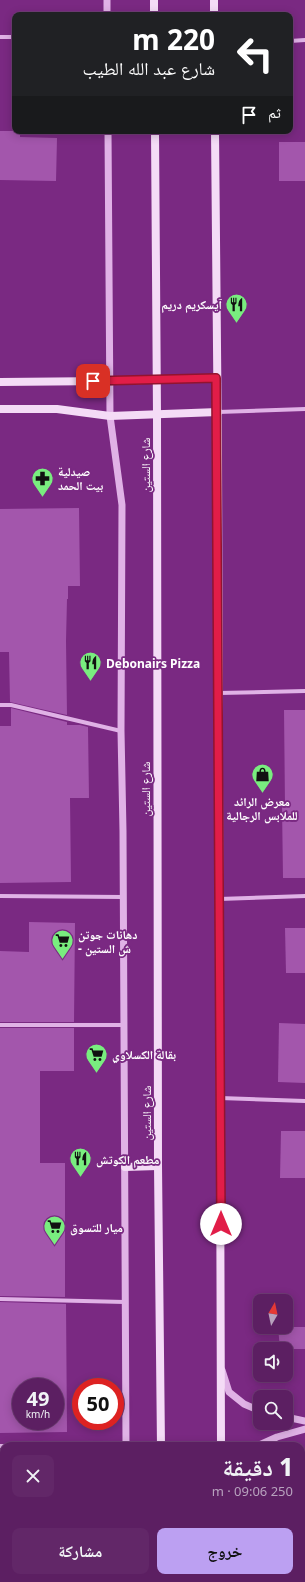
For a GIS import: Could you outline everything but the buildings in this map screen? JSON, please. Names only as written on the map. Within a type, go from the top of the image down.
[{"type":"main road","points":[[154,0],[154,12]]},
{"type":"main road","points":[[214,0],[214,12]]},
{"type":"main road","name":"شارع الستين","points":[[154,134],[157,414],[158,1166],[161,1442]]},
{"type":"main road","points":[[215,134],[216,378],[218,412],[221,1442]]},
{"type":"main road","points":[[0,382],[216,378]]},
{"type":"main road","points":[[0,409],[57,409],[110,416],[218,412]]},
{"type":"main road","points":[[125,1167],[158,1166]]},
{"type":"street","points":[[107,0],[107,12]]},
{"type":"street","points":[[0,36],[12,37]]},
{"type":"street","points":[[293,41],[305,40]]},
{"type":"street","points":[[108,134],[108,381],[110,416],[122,505],[121,731],[124,831],[123,897],[126,1442]]},
{"type":"street","points":[[218,412],[305,409]]},
{"type":"street","points":[[219,694],[305,692]]},
{"type":"street","points":[[0,705],[11,705],[121,731]]},
{"type":"street","points":[[0,896],[123,897]]},
{"type":"street","points":[[219,899],[305,896]]},
{"type":"street","points":[[0,1025],[124,1025]]},
{"type":"street","points":[[220,1098],[305,1101]]},
{"type":"street","points":[[0,1299],[126,1302]]},
{"type":"street","points":[[221,1367],[229,1392],[244,1404],[253,1408]]},
{"type":"street","points":[[293,1418],[305,1421]]},
{"type":"street","points":[[266,1442],[277,1437],[305,1429]]},
{"type":"place","name":"آيسكريم دريم","points":[[237,324]]},
{"type":"place","name":"صيدلية بيت الحمد","points":[[42,498]]},
{"type":"place","name":"Debonairs Pizza","points":[[91,682]]},
{"type":"place","name":"معرض الرائد للملابس الرجالية","points":[[262,794]]},
{"type":"place","name":"دهانات جوتن - ش الستين","points":[[62,960]]},
{"type":"place","name":"بقالة الكسلاوي","points":[[97,1074]]},
{"type":"place","name":"مطعم الكوتش","points":[[80,1178]]},
{"type":"place","name":"ميار للتسوق","points":[[55,1246]]},
{"type":"route","points":[[93,381],[216,378],[218,412],[221,1224]]}]
